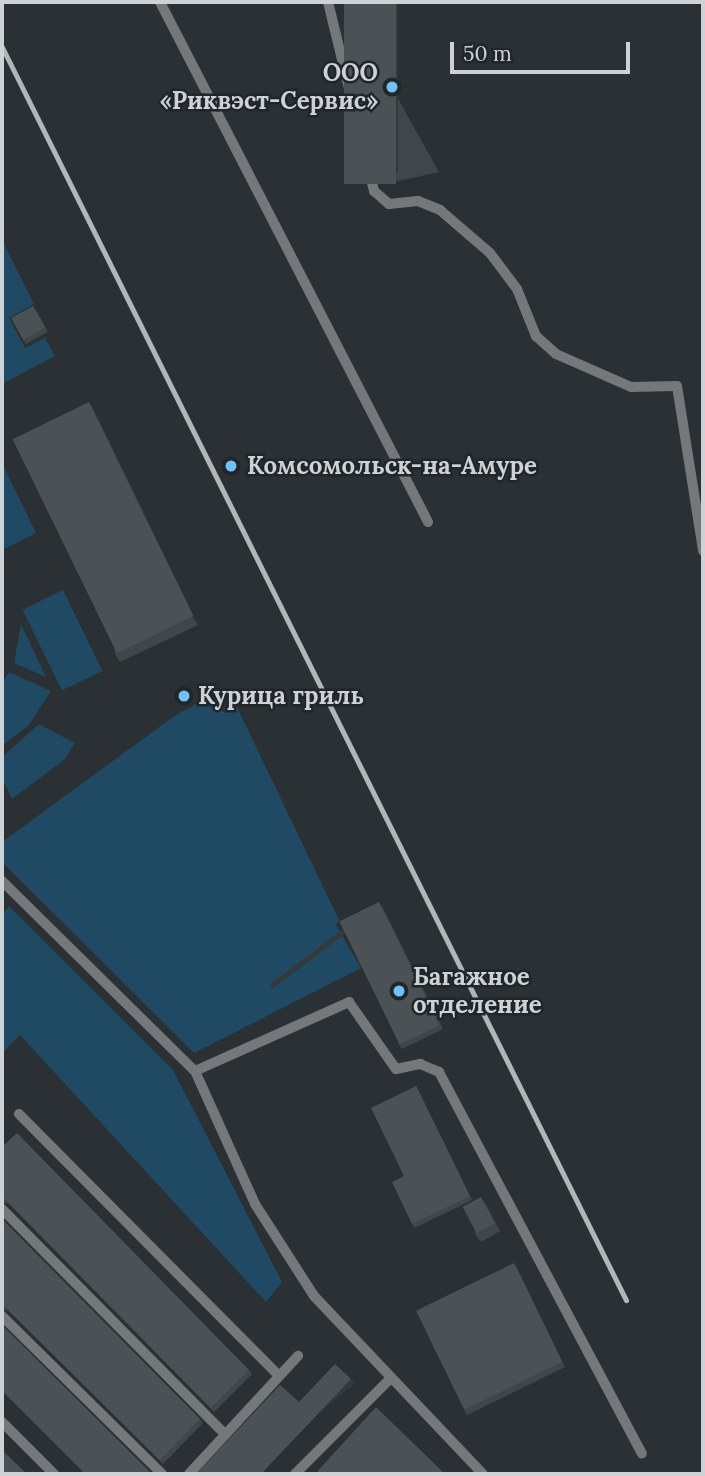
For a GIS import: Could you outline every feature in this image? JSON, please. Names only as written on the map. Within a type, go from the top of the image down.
[{"type":"lane","points":[[160,2],[428,522]]},
{"type":"lane","points":[[328,2],[374,191],[389,204],[418,201],[440,210],[490,253],[517,289],[536,336],[556,354],[631,387],[677,386],[703,551]]},
{"type":"lane","points":[[2,881],[195,1071],[256,1204],[314,1296],[484,1474]]},
{"type":"lane","points":[[195,1071],[349,1002],[396,1069],[420,1064],[439,1072],[642,1453]]},
{"type":"lane","points":[[19,1114],[279,1376]]},
{"type":"lane","points":[[2,1209],[225,1434]]},
{"type":"lane","points":[[2,1316],[162,1474]]},
{"type":"lane","points":[[189,1474],[298,1356]]},
{"type":"lane","points":[[295,1474],[391,1378]]},
{"type":"lane","points":[[2,1422],[54,1474]]},
{"type":"shaded area","points":[[2,240],[34,304],[9,318],[25,348],[45,338],[55,356],[2,384]]},
{"type":"shaded area","points":[[2,463],[36,533],[2,550]]},
{"type":"shaded area","points":[[63,590],[102,671],[62,691],[23,610]]},
{"type":"shaded area","points":[[21,624],[46,677],[14,663]]},
{"type":"shaded area","points":[[9,672],[51,691],[28,726],[2,746],[2,684]]},
{"type":"shaded area","points":[[212,695],[223,712],[237,707],[339,920],[336,925],[361,968],[194,1053],[2,862],[2,842],[173,717]]},
{"type":"shaded area","points":[[39,724],[75,743],[64,760],[12,799],[2,778],[2,757]]},
{"type":"shaded area","points":[[9,906],[173,1070],[282,1282],[266,1302],[20,1035],[2,1053],[2,914]]},
{"type":"building","points":[[344,2],[396,2],[396,184],[344,184]]},
{"type":"building","points":[[33,306],[45,328],[23,340],[11,318]]},
{"type":"building","points":[[89,402],[193,616],[117,653],[13,439]]},
{"type":"building","name":"Багажное отделение","points":[[379,902],[439,1025],[400,1044],[339,921]]},
{"type":"building","points":[[416,1086],[470,1196],[412,1224],[392,1182],[404,1176],[371,1108]]},
{"type":"building","points":[[17,1133],[249,1370],[211,1408],[5,1199],[2,1199],[2,1145]]},
{"type":"building","points":[[481,1197],[495,1223],[477,1233],[462,1207]]},
{"type":"building","points":[[2,1219],[200,1419],[160,1460],[2,1306]]},
{"type":"building","points":[[514,1263],[562,1362],[464,1410],[416,1311]]},
{"type":"building","points":[[2,1325],[149,1471],[146,1474],[86,1474],[2,1390]]},
{"type":"building","points":[[335,1364],[351,1379],[261,1474],[196,1474],[280,1385],[299,1402]]},
{"type":"building","points":[[376,1407],[445,1474],[315,1474]]},
{"type":"building","points":[[2,1450],[27,1474],[2,1474]]},
{"type":"railway","points":[[2,47],[626,1300]]},
{"type":"place","name":"ООО «Риквэст-Cервис»","points":[[392,87]]},
{"type":"place","name":"Комсомольск-на-Амуре","points":[[231,466]]},
{"type":"place","name":"Курица гриль","points":[[184,696]]},
{"type":"place","name":"Багажное отделение","points":[[399,991]]}]
